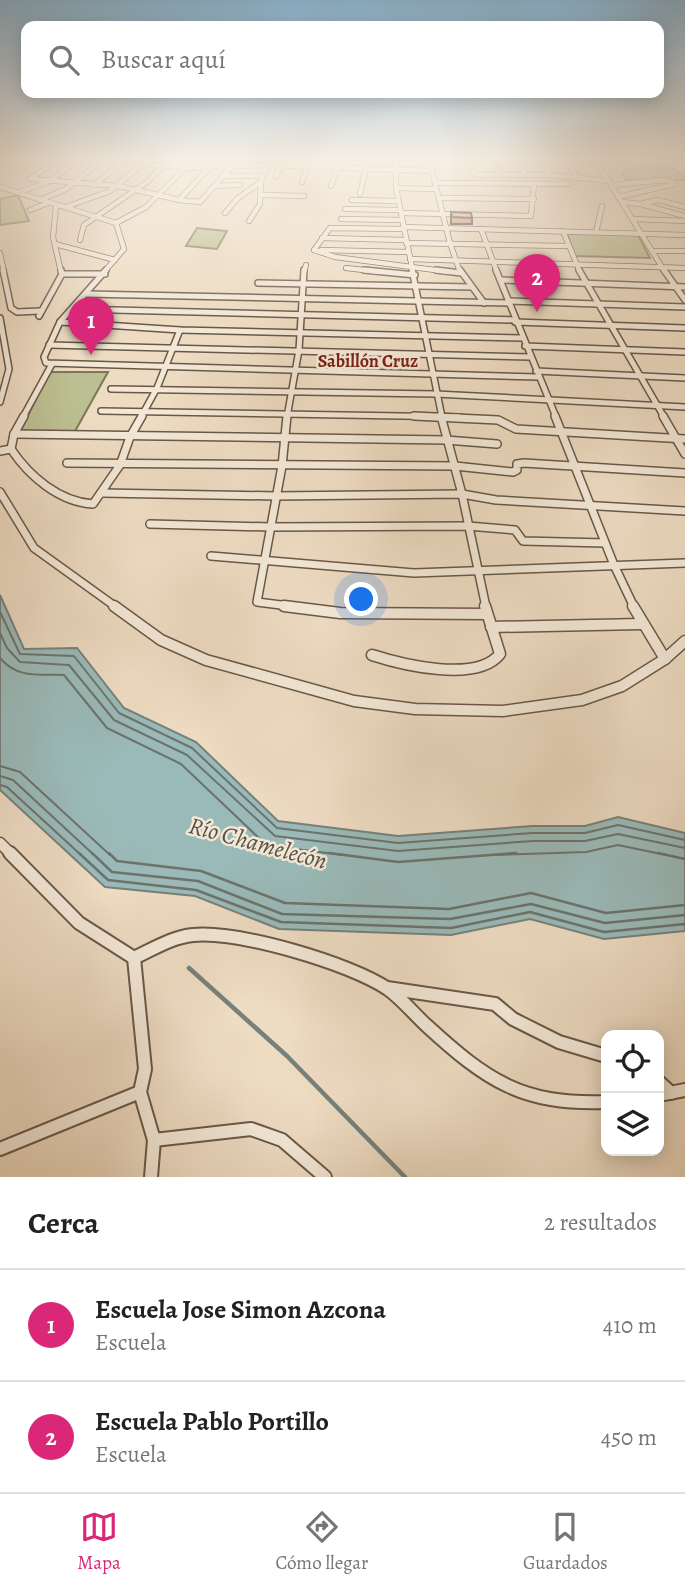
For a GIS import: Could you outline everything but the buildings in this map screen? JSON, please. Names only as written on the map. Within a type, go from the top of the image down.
[{"type":"street","points":[[0,253],[11,308],[17,312],[39,314],[62,274],[52,230],[55,214]]},
{"type":"street","points":[[88,214],[116,223],[133,214]]},
{"type":"street","points":[[80,240],[83,225],[99,214]]},
{"type":"street","points":[[249,221],[253,214]]},
{"type":"street","points":[[372,655],[392,663],[461,669],[486,667],[500,654],[487,614],[462,494],[446,440],[401,214]]},
{"type":"street","points":[[484,303],[461,273],[442,214],[531,214]]},
{"type":"street","points":[[596,232],[600,214]]},
{"type":"street","points":[[630,214],[661,268],[685,300]]},
{"type":"street","points":[[633,219],[685,218]]},
{"type":"street","points":[[341,219],[402,220]]},
{"type":"street","points":[[116,223],[124,249],[60,323],[44,357],[46,363],[685,378]]},
{"type":"street","points":[[314,250],[330,228],[446,228],[685,235]]},
{"type":"street","points":[[481,229],[515,321],[563,431],[614,565],[642,624],[665,659]]},
{"type":"street","points":[[563,232],[576,264],[685,454]]},
{"type":"street","points":[[322,239],[568,246]]},
{"type":"street","points":[[55,244],[115,260]]},
{"type":"street","points":[[314,250],[408,252]]},
{"type":"street","points":[[314,250],[335,257],[461,273]]},
{"type":"street","points":[[653,251],[685,251]]},
{"type":"street","points":[[410,259],[685,268]]},
{"type":"street","points":[[306,265],[302,284],[299,349],[290,391],[282,466],[257,603],[340,613],[487,614]]},
{"type":"street","points":[[346,268],[415,275]]},
{"type":"street","points":[[62,274],[105,274]]},
{"type":"street","points":[[502,280],[685,287]]},
{"type":"street","points":[[258,283],[471,287]]},
{"type":"street","points":[[86,294],[301,300],[598,303],[685,307]]},
{"type":"street","points":[[73,309],[685,328]]},
{"type":"street","points":[[0,318],[9,369],[0,402]]},
{"type":"street","points":[[60,323],[180,330],[522,338]]},
{"type":"street","points":[[52,364],[14,434],[10,449],[21,465],[59,494],[89,505],[96,502],[120,465],[130,437],[157,388],[180,330]]},
{"type":"street","points":[[49,345],[299,349],[530,357]]},
{"type":"street","points":[[525,346],[685,352]]},
{"type":"street","points":[[111,389],[436,394],[685,407]]},
{"type":"street","points":[[101,411],[441,416],[498,420],[516,429],[685,439]]},
{"type":"street","points":[[14,434],[446,440],[497,444]]},
{"type":"street","points":[[0,451],[10,449]]},
{"type":"street","points":[[67,463],[455,466],[513,472],[520,463],[685,473]]},
{"type":"street","points":[[0,492],[34,548],[161,640],[206,660],[355,701],[415,709],[503,710],[582,700],[622,686],[665,659],[685,641]]},
{"type":"street","points":[[102,493],[276,496],[462,494],[496,500],[685,511]]},
{"type":"street","points":[[150,524],[271,527],[468,526],[515,530],[523,541],[605,543]]},
{"type":"street","points":[[211,556],[381,572],[685,563]]},
{"type":"street","points":[[491,627],[642,624]]},
{"type":"street","points":[[0,842],[79,923],[134,958]]},
{"type":"street","points":[[134,958],[172,939],[196,934],[229,938],[339,965],[387,988],[495,1004],[513,1019],[559,1042],[601,1055]]},
{"type":"street","points":[[134,958],[145,1069],[140,1092],[154,1140],[151,1177]]},
{"type":"street","points":[[387,988],[445,1042],[508,1089],[523,1096],[576,1105],[601,1102]]},
{"type":"street","points":[[0,1149],[140,1092]]},
{"type":"street","points":[[154,1140],[251,1129],[282,1140],[325,1177]]},
{"type":"green space","points":[[0,214],[26,214],[29,221],[0,225]]},
{"type":"green space","points":[[197,228],[227,231],[217,249],[186,246]]},
{"type":"green space","points":[[567,233],[638,235],[650,258],[575,256]]},
{"type":"green space","points":[[49,372],[108,372],[74,433],[20,432]]},
{"type":"water","name":"Río Chamelecón","points":[[0,595],[24,649],[77,648],[124,708],[196,742],[278,821],[398,836],[532,826],[585,826],[618,817],[685,833],[685,931],[604,939],[530,919],[451,935],[279,929],[195,896],[105,887],[0,790]]},
{"type":"waterway","points":[[189,968],[287,1056],[405,1177]]},
{"type":"place","name":"Escuela Pablo Portillo","points":[[537,312]]},
{"type":"place","name":"Escuela Jose Simon Azcona","points":[[91,355]]},
{"type":"district","name":"Sabillón Cruz","points":[[368,361]]}]
